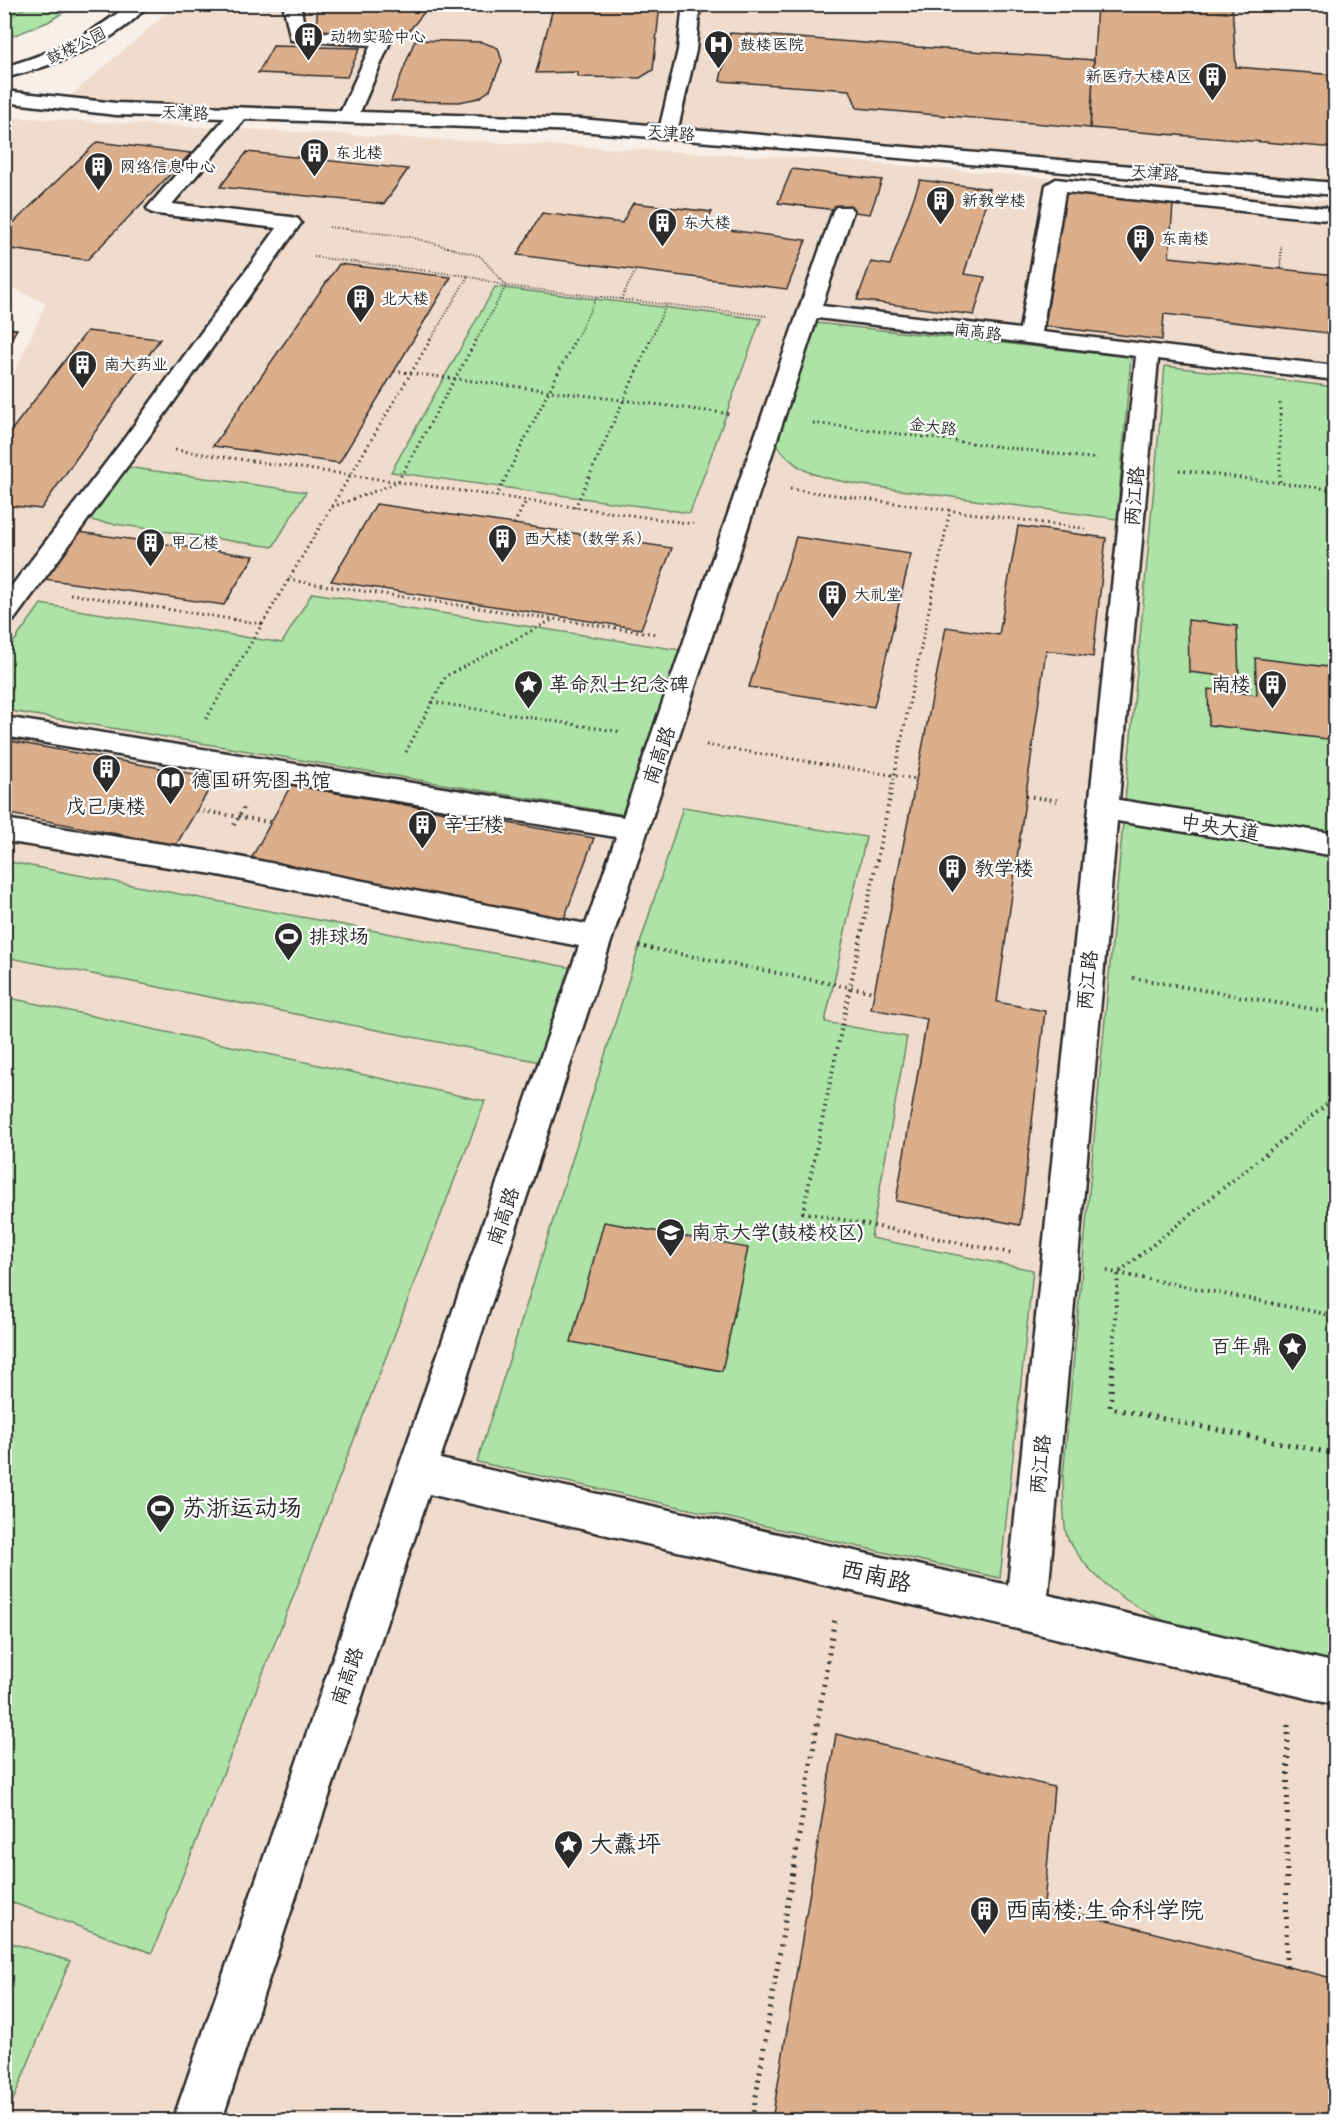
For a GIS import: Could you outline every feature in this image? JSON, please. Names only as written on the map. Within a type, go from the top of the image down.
[{"type":"street","name":"鼓楼公园","points":[[4,73],[36,64],[78,46],[120,22],[140,4]]},
{"type":"street","points":[[291,4],[297,36],[382,40],[348,117]]},
{"type":"street","points":[[668,132],[687,50],[692,4]]},
{"type":"street","name":"天津路","points":[[4,96],[116,109],[580,125],[1335,189]]},
{"type":"street","points":[[239,114],[157,208],[291,223]]},
{"type":"street","points":[[1030,337],[1056,185],[1335,215]]},
{"type":"street","name":"南高路","points":[[197,2121],[843,211]]},
{"type":"street","points":[[4,615],[132,444],[291,223]]},
{"type":"street","name":"南高路","points":[[809,311],[1335,373]]},
{"type":"street","name":"两江路","points":[[1026,1610],[1148,351]]},
{"type":"street","points":[[4,726],[634,829]]},
{"type":"street","name":"中央大道","points":[[1104,808],[1335,845]]},
{"type":"street","points":[[4,830],[213,863],[597,938]]},
{"type":"street","name":"西南路","points":[[416,1472],[1026,1610],[1335,1684]]},
{"type":"path","points":[[4,20],[32,4]]},
{"type":"path","points":[[291,223],[410,237],[480,256],[506,286]]},
{"type":"path","points":[[269,252],[468,276],[506,286],[760,316]]},
{"type":"path","points":[[621,299],[636,270]]},
{"type":"path","points":[[184,756],[468,276]]},
{"type":"path","points":[[332,507],[397,483],[506,286]]},
{"type":"path","points":[[496,497],[597,296]]},
{"type":"path","points":[[575,508],[666,305]]},
{"type":"path","points":[[394,371],[735,414]]},
{"type":"path","name":"金大路","points":[[772,418],[1098,459]]},
{"type":"path","points":[[132,444],[349,477],[687,523]]},
{"type":"path","points":[[1137,464],[1335,490]]},
{"type":"path","points":[[751,483],[1097,530]]},
{"type":"path","points":[[514,524],[526,501]]},
{"type":"path","points":[[950,510],[803,1212],[1335,1316]]},
{"type":"path","points":[[288,580],[698,640]]},
{"type":"path","points":[[25,587],[263,624]]},
{"type":"path","points":[[386,789],[446,675],[553,620]]},
{"type":"path","points":[[197,810],[270,822]]},
{"type":"path","points":[[597,938],[874,992]]},
{"type":"path","points":[[1088,970],[1335,1013]]},
{"type":"path","points":[[1335,1097],[1118,1273],[1110,1408],[1335,1454]]},
{"type":"path","points":[[752,2121],[843,1569]]},
{"type":"path","points":[[1286,1967],[1289,1673]]},
{"type":"shaded area","name":"鼓楼医院","points":[[176,5],[1335,5],[1335,189],[668,132],[61,104]]},
{"type":"shaded area","name":"南京大学(鼓楼校区)","points":[[5,117],[819,159],[1335,201],[1335,2120],[5,2120],[4,394],[46,304],[5,284]]},
{"type":"green space","points":[[4,5],[75,5],[48,22],[5,39]]},
{"type":"green space","points":[[495,287],[761,319],[690,513],[391,472]]},
{"type":"green space","points":[[816,323],[1131,357],[1117,519],[855,484],[829,479],[799,467],[781,451],[773,439]]},
{"type":"green space","points":[[1165,366],[1335,387],[1335,1669],[1224,1643],[1150,1614],[1118,1594],[1090,1569],[1066,1534],[1063,1476]]},
{"type":"green space","points":[[126,467],[306,492],[273,547],[87,520]]},
{"type":"green space","points":[[312,593],[706,654],[650,819],[5,710],[5,654],[41,604],[282,643]]},
{"type":"green space","points":[[683,807],[866,837],[825,1022],[907,1037],[871,1238],[1033,1270],[1000,1578],[477,1462]]},
{"type":"green space","name":"排球场","points":[[4,861],[573,968],[540,1062],[5,957]]},
{"type":"green space","name":"苏浙运动场","points":[[5,997],[485,1101],[152,1953],[5,1900]]},
{"type":"green space","points":[[5,1941],[70,1961],[4,2120]]},
{"type":"building","points":[[317,4],[431,4],[408,32],[317,31]]},
{"type":"building","points":[[554,4],[660,4],[653,70],[640,78],[578,77],[578,72],[536,73]]},
{"type":"building","name":"新医疗大楼A区","points":[[1097,4],[1232,4],[1236,67],[1336,75],[1336,148],[1090,128]]},
{"type":"building","points":[[730,33],[1094,60],[1090,128],[857,108],[850,90],[720,81]]},
{"type":"building","points":[[415,40],[482,42],[498,48],[502,61],[490,90],[479,98],[459,102],[391,101]]},
{"type":"building","name":"动物实验中心","points":[[273,46],[360,48],[347,77],[258,73]]},
{"type":"building","name":"网络信息中心","points":[[97,142],[191,153],[87,260],[4,248],[4,232]]},
{"type":"building","name":"东北楼","points":[[247,152],[408,169],[384,204],[220,187]]},
{"type":"building","points":[[792,169],[882,180],[870,214],[778,203]]},
{"type":"building","name":"新教学楼","points":[[920,180],[990,189],[964,274],[985,277],[974,315],[857,300],[871,262],[890,265]]},
{"type":"building","name":"东南楼","points":[[1066,193],[1173,205],[1169,257],[1336,275],[1336,334],[1164,314],[1162,340],[1045,326]]},
{"type":"building","name":"东大楼","points":[[633,203],[712,212],[705,227],[806,240],[787,289],[517,255],[542,213],[622,223]]},
{"type":"building","name":"北大楼","points":[[339,264],[451,277],[339,463],[213,446]]},
{"type":"building","points":[[4,328],[17,329],[4,351]]},
{"type":"building","name":"南大药业","points":[[87,331],[160,339],[41,509],[4,505],[4,440]]},
{"type":"building","name":"西大楼（数学系）","points":[[376,504],[672,548],[641,629],[331,581]]},
{"type":"building","name":"教学楼","points":[[1018,526],[1106,538],[1093,657],[1046,650],[997,1002],[1045,1011],[1020,1225],[896,1201],[927,1019],[871,1009],[946,627],[999,635]]},
{"type":"building","name":"甲乙楼","points":[[78,532],[254,556],[224,605],[44,579]]},
{"type":"building","name":"大礼堂","points":[[796,537],[911,554],[874,707],[749,687]]},
{"type":"building","points":[[1188,620],[1237,626],[1239,678],[1189,672]]},
{"type":"building","name":"南楼","points":[[1255,658],[1336,668],[1336,740],[1209,725],[1208,689],[1257,695]]},
{"type":"building","name":"戊己庚楼","points":[[4,740],[216,778],[176,845],[4,813]]},
{"type":"building","name":"辛壬楼","points":[[291,785],[594,838],[564,919],[250,861]]},
{"type":"building","points":[[604,1222],[748,1248],[722,1371],[571,1342]]},
{"type":"building","name":"西南楼;生命科学院","points":[[836,1734],[1054,1787],[1044,1905],[1336,1979],[1336,2120],[772,2120]]},
{"type":"place","name":"动物实验中心","points":[[309,62]]},
{"type":"place","name":"鼓楼医院","points":[[719,70]]},
{"type":"place","name":"新医疗大楼A区","points":[[1213,102]]},
{"type":"place","name":"东北楼","points":[[314,178]]},
{"type":"place","name":"网络信息中心","points":[[99,192]]},
{"type":"place","name":"新教学楼","points":[[941,226]]},
{"type":"place","name":"东大楼","points":[[662,248]]},
{"type":"place","name":"东南楼","points":[[1140,264]]},
{"type":"place","name":"北大楼","points":[[360,324]]},
{"type":"place","name":"南大药业","points":[[83,390]]},
{"type":"place","name":"西大楼（数学系）","points":[[503,564]]},
{"type":"place","name":"甲乙楼","points":[[150,568]]},
{"type":"place","name":"大礼堂","points":[[833,620]]},
{"type":"place","name":"革命烈士纪念碑","points":[[528,710]]},
{"type":"place","name":"南楼","points":[[1272,710]]},
{"type":"place","name":"戊己庚楼","points":[[106,794]]},
{"type":"place","name":"德国研究图书馆","points":[[170,806]]},
{"type":"place","name":"辛壬楼","points":[[423,850]]},
{"type":"place","name":"教学楼","points":[[953,894]]},
{"type":"place","name":"排球场","points":[[288,962]]},
{"type":"place","name":"南京大学(鼓楼校区)","points":[[670,1258]]},
{"type":"place","name":"百年鼎","points":[[1292,1372]]},
{"type":"place","name":"苏浙运动场","points":[[161,1534]]},
{"type":"place","name":"大纛坪","points":[[568,1870]]},
{"type":"place","name":"西南楼;生命科学院","points":[[984,1936]]}]
